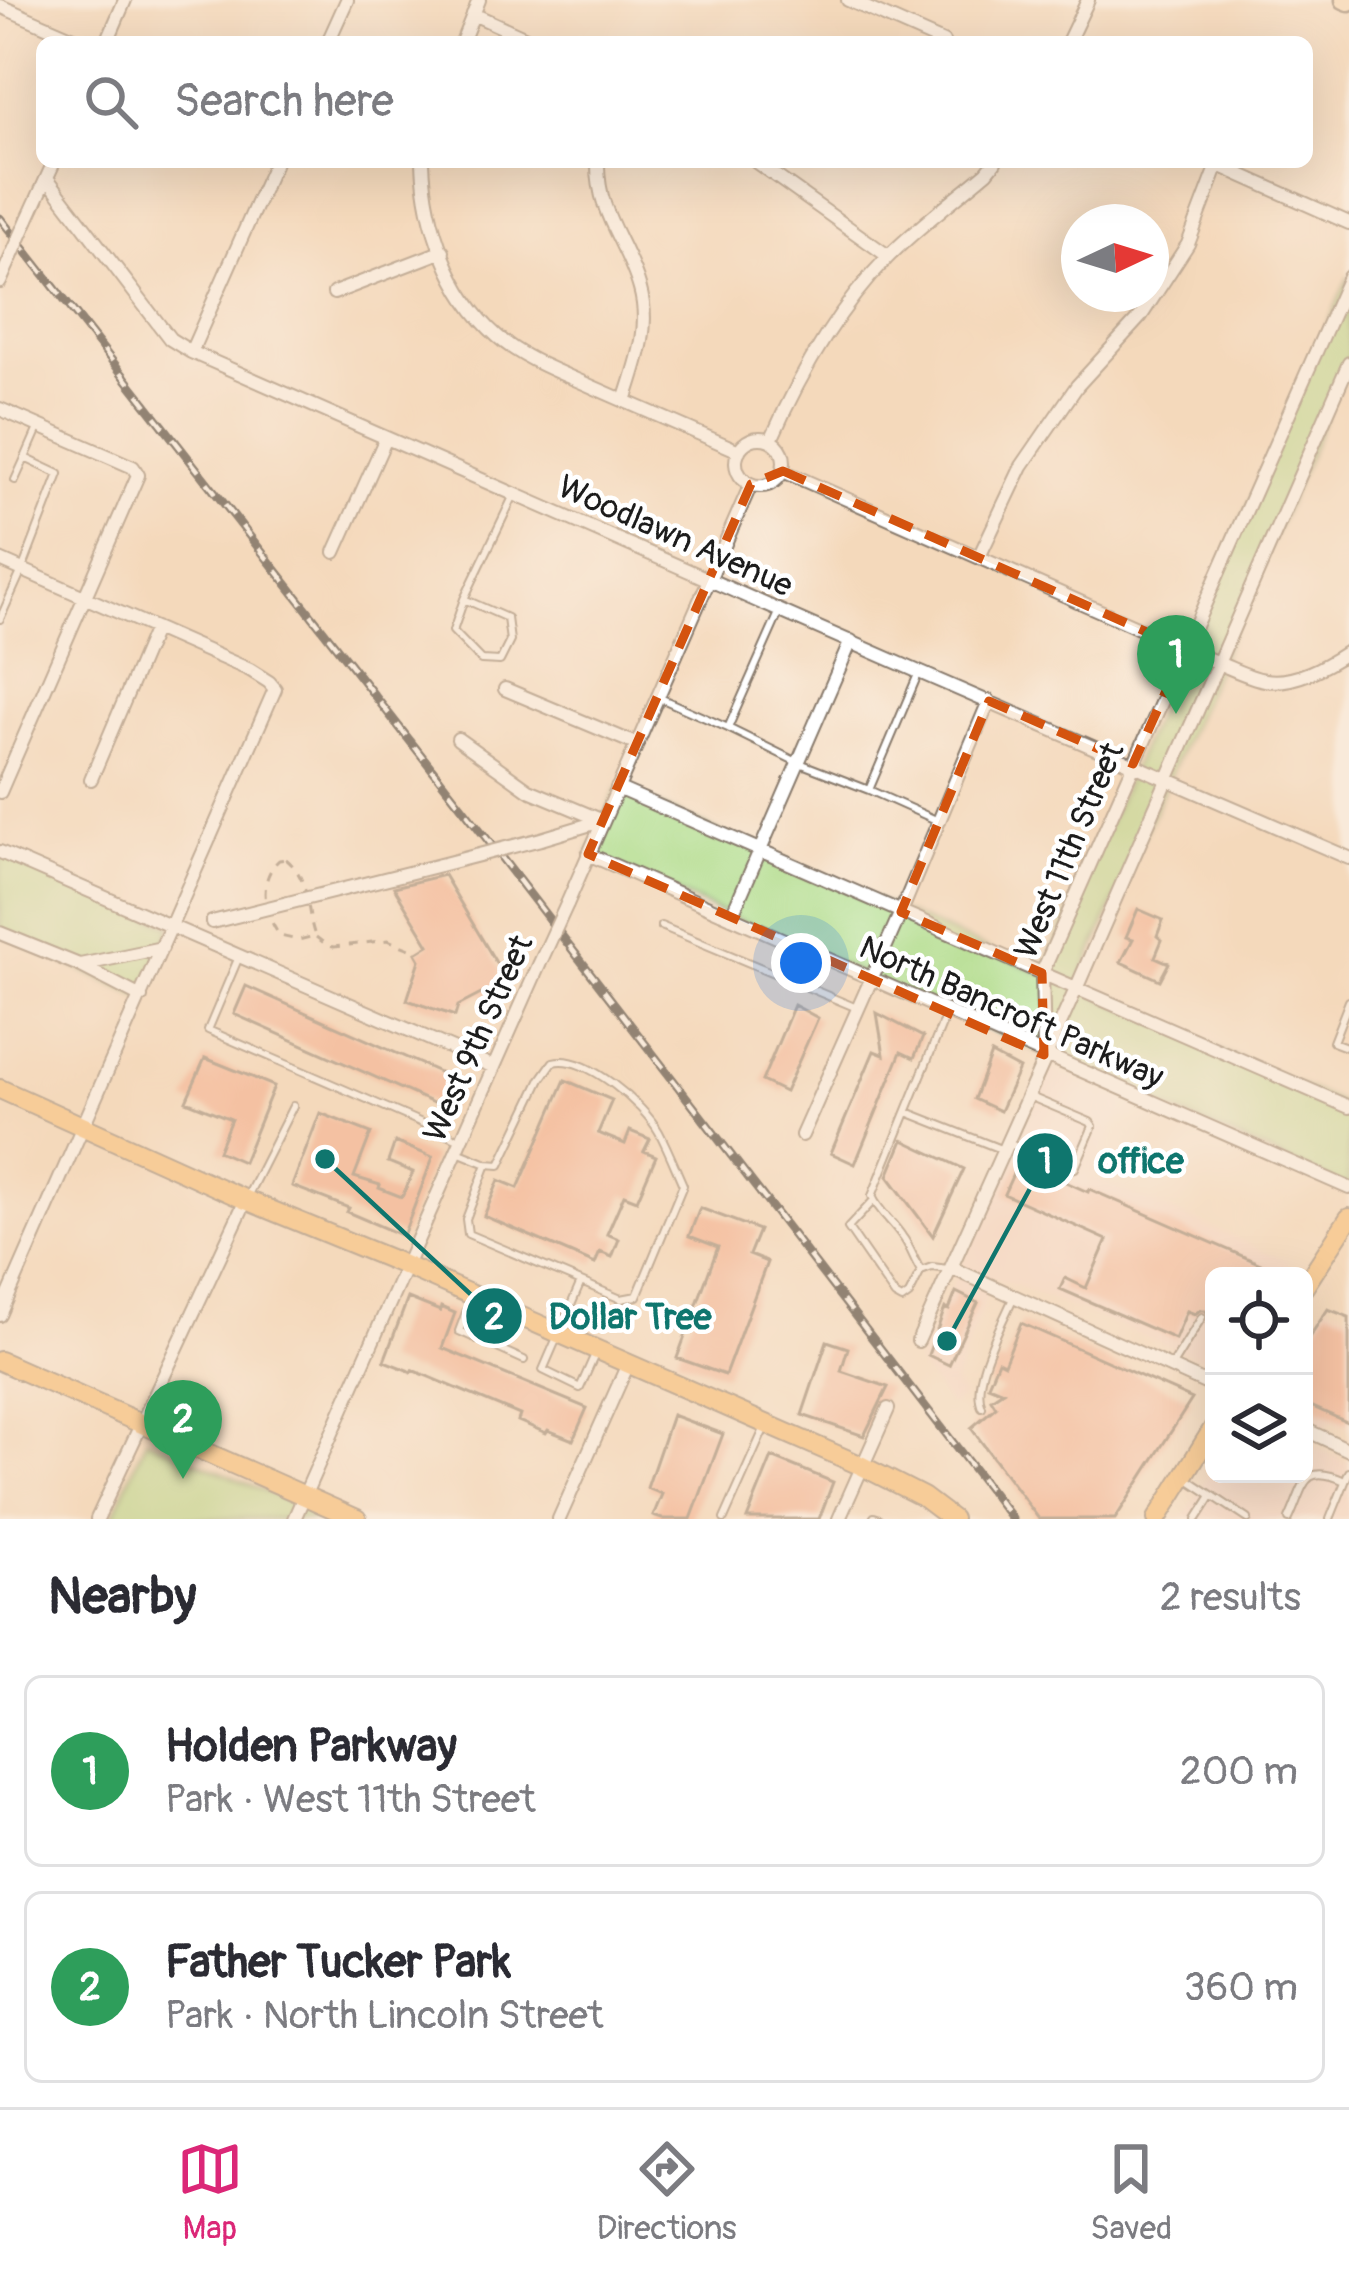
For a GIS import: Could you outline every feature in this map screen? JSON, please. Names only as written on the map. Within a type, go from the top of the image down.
[{"type":"main road","points":[[0,1090],[862,1466],[922,1497],[952,1519]]},
{"type":"main road","points":[[1313,1273],[1349,1218]]},
{"type":"main road","points":[[0,1361],[357,1519]]},
{"type":"main road","points":[[1157,1519],[1205,1441]]},
{"type":"street","points":[[109,36],[125,0]]},
{"type":"street","points":[[331,36],[347,0]]},
{"type":"street","points":[[848,0],[929,36]]},
{"type":"street","points":[[1071,36],[1088,0]]},
{"type":"street","points":[[0,6],[68,36]]},
{"type":"street","points":[[464,36],[476,7],[525,36]]},
{"type":"street","points":[[0,282],[51,168]]},
{"type":"street","points":[[191,352],[272,168]]},
{"type":"street","points":[[423,168],[424,194],[453,275],[476,314],[500,339],[543,365],[739,451]]},
{"type":"street","points":[[598,168],[611,227],[639,285],[644,313],[643,344],[626,401]]},
{"type":"street","points":[[764,168],[888,256]]},
{"type":"street","points":[[772,440],[816,348],[888,256],[990,168]]},
{"type":"street","points":[[979,557],[1022,466],[1077,386],[1141,316],[1188,244],[1213,168]]},
{"type":"street","points":[[1223,168],[1349,224]]},
{"type":"street","name":"Woodlawn Avenue","points":[[47,178],[170,339],[191,352],[1349,858]]},
{"type":"street","points":[[334,293],[443,251]]},
{"type":"street","name":"West 11th Street","points":[[1044,1055],[1042,974],[1349,277]]},
{"type":"street","name":"West 11th Street","points":[[918,1341],[1349,363]]},
{"type":"street","points":[[0,409],[133,467],[138,475],[0,792]]},
{"type":"street","points":[[335,552],[386,437]]},
{"type":"street","points":[[754,438],[772,440],[783,452],[782,471],[768,484],[751,484],[737,469],[739,451],[754,438]]},
{"type":"street","points":[[782,471],[1185,649],[1266,680],[1290,679],[1328,665],[1349,651]]},
{"type":"street","name":"West 9th Street","points":[[294,1519],[751,484]]},
{"type":"street","points":[[0,560],[250,670],[275,689],[0,1315]]},
{"type":"street","points":[[91,778],[155,628]]},
{"type":"street","points":[[731,917],[851,640]]},
{"type":"street","points":[[505,689],[636,744]]},
{"type":"street","points":[[802,1135],[989,701]]},
{"type":"street","points":[[458,739],[529,790],[603,821]]},
{"type":"street","name":"North Bancroft Parkway","points":[[617,788],[1349,1107]]},
{"type":"street","points":[[212,922],[603,821]]},
{"type":"street","points":[[0,852],[494,1066]]},
{"type":"street","name":"North Bancroft Parkway","points":[[588,854],[1349,1188]]},
{"type":"street","points":[[0,933],[141,997]]},
{"type":"street","points":[[79,965],[162,948]]},
{"type":"street","points":[[98,1519],[246,1200]]},
{"type":"street","points":[[952,1268],[1205,1383]]},
{"type":"street","points":[[560,1519],[628,1364]]},
{"type":"street","points":[[839,1519],[888,1409]]},
{"type":"street","points":[[1313,1433],[1349,1450]]},
{"type":"lane","points":[[15,480],[39,426]]},
{"type":"lane","points":[[0,619],[59,474],[25,458]]},
{"type":"lane","points":[[464,599],[507,618],[510,641],[500,661],[481,660],[453,631],[464,599],[514,493]]},
{"type":"lane","points":[[728,728],[781,610]]},
{"type":"lane","points":[[869,790],[919,673]]},
{"type":"lane","points":[[657,696],[939,822]]},
{"type":"lane","points":[[0,751],[15,758]]},
{"type":"lane","points":[[661,926],[857,1009]]},
{"type":"lane","points":[[240,956],[208,1030],[459,1146],[488,1164],[500,1165],[553,1062],[565,1059],[603,1074],[657,1127],[683,1185],[637,1296],[621,1299],[468,1234],[466,1219],[488,1164]]},
{"type":"lane","points":[[1348,1006],[1333,1042],[1349,1048]]},
{"type":"lane","points":[[921,1271],[904,1238],[872,1196],[947,1012]]},
{"type":"lane","points":[[907,1112],[1075,1168],[1093,1126],[1027,1095]]},
{"type":"lane","points":[[246,1200],[293,1106]]},
{"type":"lane","points":[[874,1200],[848,1228],[895,1296],[902,1300],[909,1295],[921,1271],[952,1268]]},
{"type":"lane","points":[[580,1282],[543,1370],[580,1388],[597,1350]]},
{"type":"lane","points":[[472,1295],[459,1331],[524,1360]]},
{"type":"lane","points":[[982,1407],[980,1377],[1014,1297]]},
{"type":"lane","points":[[491,1345],[504,1310]]},
{"type":"lane","points":[[1171,1367],[1202,1317]]},
{"type":"lane","points":[[724,1519],[767,1424]]},
{"type":"lane","points":[[1289,1519],[1307,1479],[1316,1473],[1347,1476],[1330,1519]]},
{"type":"lane","points":[[1183,1476],[1232,1514],[1248,1519]]},
{"type":"lane","points":[[1197,1519],[1213,1496]]},
{"type":"path","points":[[315,936],[328,946],[388,940],[417,952]]},
{"type":"highlighted area","points":[[783,471],[1185,649],[1133,764],[989,701],[901,912],[1042,973],[1044,1055],[588,854],[751,484]]},
{"type":"shaded area","points":[[1051,1070],[1125,1103],[1093,1178],[1291,1262],[1287,1267],[1205,1267],[1205,1360],[993,1276],[954,1384],[963,1396],[950,1406],[917,1363]]},
{"type":"shaded area","points":[[1326,1304],[1349,1314],[1349,1427],[1330,1419],[1314,1446],[1349,1463],[1349,1519],[1184,1519],[1205,1480],[1313,1483],[1313,1324]]},
{"type":"green space","points":[[1349,277],[1349,363],[1077,988],[1349,1107],[1349,1188],[588,854],[617,788],[1042,973]]},
{"type":"green space","points":[[0,852],[172,926],[141,997],[0,933]]},
{"type":"green space","points":[[146,1439],[329,1519],[112,1519]]},
{"type":"building","points":[[444,875],[501,971],[498,989],[458,1006],[455,1016],[407,1000],[420,960],[416,953],[429,945],[394,887]]},
{"type":"building","points":[[1138,909],[1163,920],[1155,957],[1169,963],[1160,980],[1121,962],[1133,939],[1126,937]]},
{"type":"building","points":[[246,986],[461,1082],[449,1110],[234,1014]]},
{"type":"building","points":[[794,1005],[818,1018],[785,1092],[762,1081]]},
{"type":"building","points":[[877,1013],[923,1037],[914,1058],[901,1052],[855,1164],[831,1153],[874,1051],[884,1055]]},
{"type":"building","points":[[991,1054],[1019,1069],[1000,1111],[974,1099]]},
{"type":"building","points":[[205,1058],[274,1086],[243,1162],[218,1151],[231,1119],[186,1101]]},
{"type":"building","points":[[565,1080],[612,1100],[598,1133],[625,1144],[630,1131],[650,1139],[644,1151],[656,1156],[637,1200],[624,1195],[607,1234],[619,1239],[612,1257],[600,1252],[595,1264],[484,1216],[499,1180],[518,1188]]},
{"type":"building","points":[[320,1113],[371,1133],[354,1177],[402,1197],[413,1172],[388,1162],[395,1142],[433,1157],[403,1236],[292,1186]]},
{"type":"building","points":[[903,1140],[964,1169],[933,1236],[888,1176]]},
{"type":"building","points":[[1019,1161],[1267,1267],[1205,1267],[1205,1310],[1187,1311],[1175,1339],[1060,1289],[1065,1278],[1086,1288],[1107,1240],[1004,1194]]},
{"type":"building","points":[[700,1208],[759,1230],[749,1255],[767,1262],[725,1375],[677,1358],[718,1247],[689,1236]]},
{"type":"building","points":[[956,1292],[978,1303],[949,1365],[928,1355]]},
{"type":"building","points":[[408,1298],[455,1313],[442,1348],[587,1408],[573,1440],[546,1433],[518,1421],[520,1415],[384,1361]]},
{"type":"building","points":[[1328,1309],[1349,1317],[1349,1423],[1313,1407],[1313,1332]]},
{"type":"building","points":[[1021,1323],[1192,1399],[1115,1519],[1039,1519],[971,1428],[996,1407],[991,1399],[1003,1391],[988,1385],[998,1361],[1004,1364]]},
{"type":"building","points":[[827,1341],[848,1348],[841,1371],[888,1387],[864,1436],[802,1415]]},
{"type":"building","points":[[672,1415],[723,1434],[691,1519],[653,1516],[662,1494],[647,1488]]},
{"type":"building","points":[[772,1457],[833,1482],[819,1519],[747,1519]]},
{"type":"railway","points":[[0,218],[1012,1519]]},
{"type":"place","name":"Holden Parkway","points":[[1176,714]]},
{"type":"place","name":"Dollar Tree","points":[[325,1159]]},
{"type":"place","name":"office","points":[[947,1341]]},
{"type":"place","name":"Father Tucker Park","points":[[183,1479]]}]
